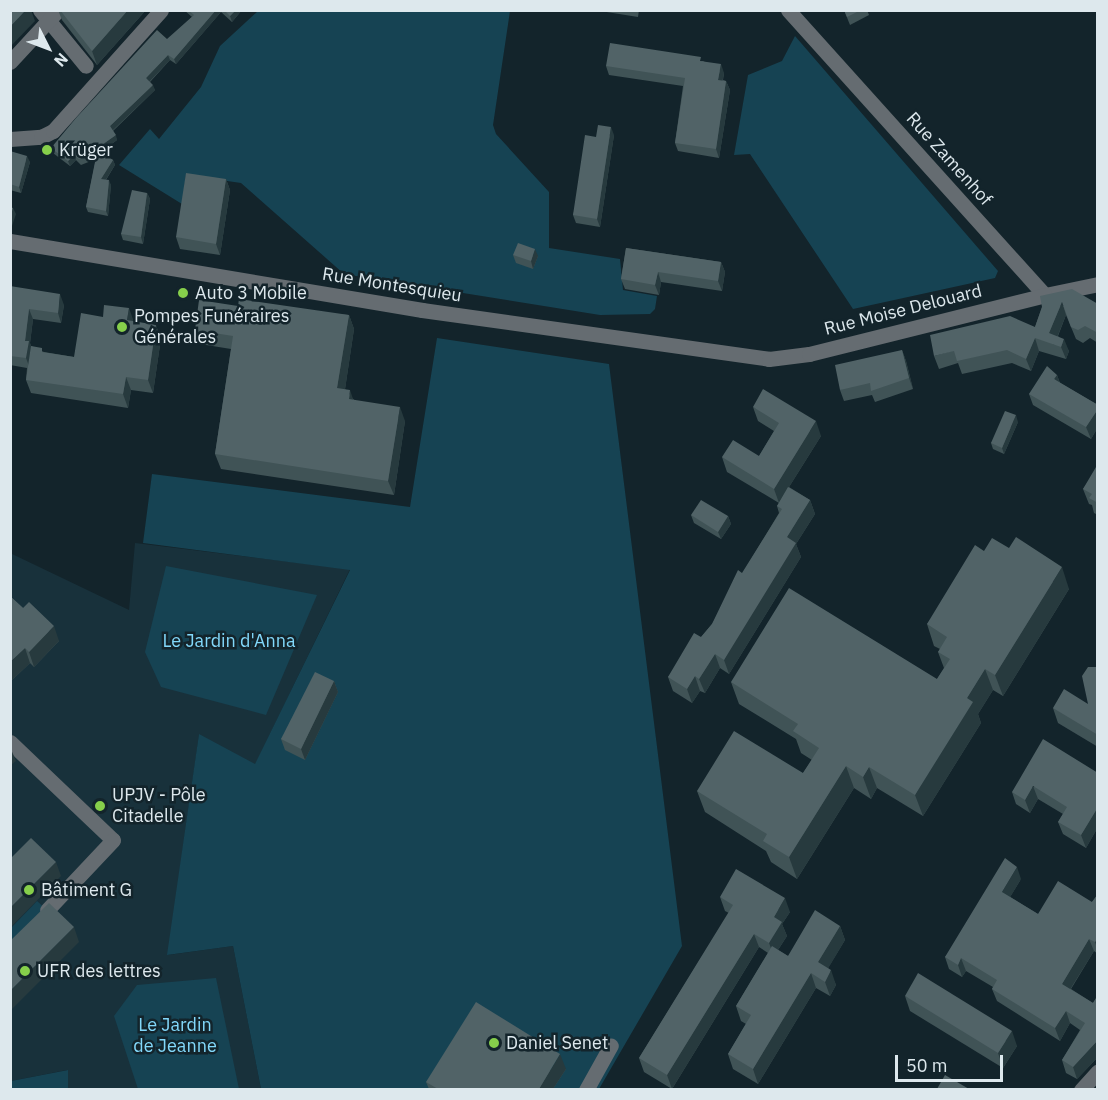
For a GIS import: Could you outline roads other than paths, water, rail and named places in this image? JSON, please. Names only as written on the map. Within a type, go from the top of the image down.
[{"type":"street","points":[[10,139],[41,137],[53,131],[161,10]]},
{"type":"street","name":"Rue Zamenhof","points":[[788,10],[1045,295]]},
{"type":"street","points":[[10,62],[49,14],[86,66]]},
{"type":"street","name":"Rue Montesquieu","points":[[10,241],[422,310],[769,359]]},
{"type":"street","points":[[1045,295],[1098,284]]},
{"type":"street","name":"Rue Moise Delouard","points":[[769,359],[809,354],[1045,295]]},
{"type":"street","points":[[10,742],[113,840],[47,910]]},
{"type":"street","points":[[586,1089],[611,1045]]},
{"type":"street","points":[[1081,1089],[1098,1071]]},
{"type":"place","name":"Krüger","points":[[47,150]]},
{"type":"place","name":"Auto 3 Mobile","points":[[183,293]]},
{"type":"place","name":"Pompes Funéraires Générales","points":[[122,327]]},
{"type":"place","name":"UPJV - Pôle Citadelle","points":[[100,806]]},
{"type":"place","name":"Bâtiment G","points":[[29,890]]},
{"type":"place","name":"UFR des lettres","points":[[25,971]]},
{"type":"place","name":"Daniel Senet","points":[[494,1043]]},
{"type":"park label","name":"Le Jardin d'Anna","points":[[229,641]]},
{"type":"park label","name":"Le Jardin de Jeanne","points":[[175,1036]]}]
